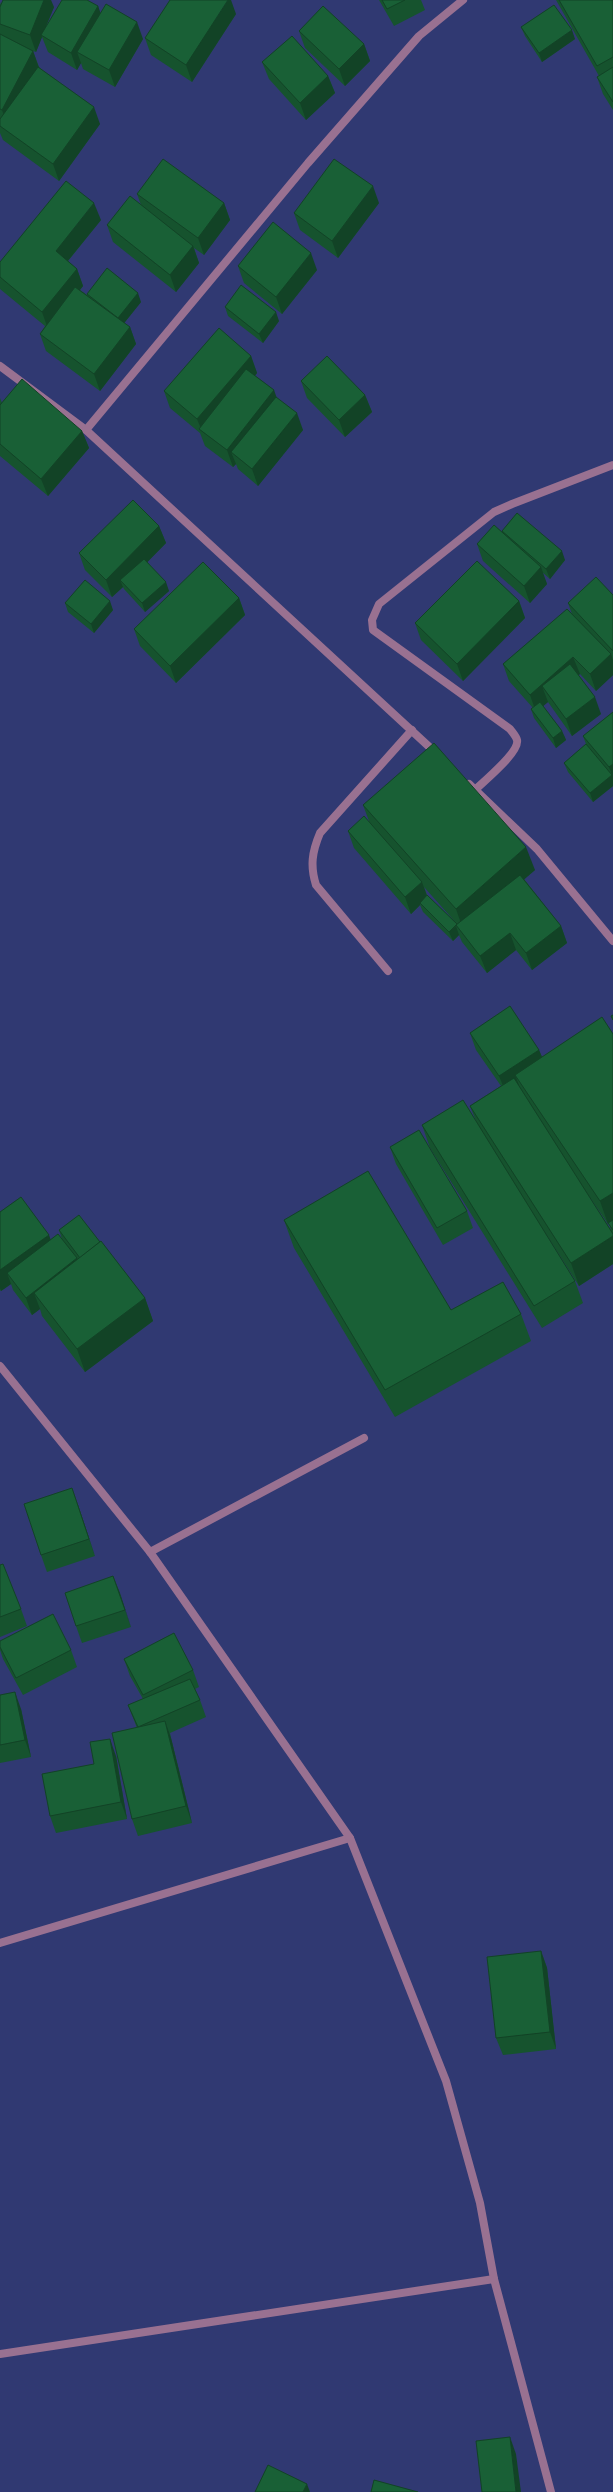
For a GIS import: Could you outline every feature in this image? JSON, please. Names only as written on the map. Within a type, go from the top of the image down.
[{"type":"street","points":[[86,430],[303,169],[413,42],[463,0]]},
{"type":"street","points":[[0,366],[86,430],[446,762]]},
{"type":"street","points":[[475,790],[509,757],[516,748],[517,740],[510,728],[373,630],[372,620],[379,604],[494,512],[613,465]]},
{"type":"street","points":[[388,971],[316,885],[312,870],[313,849],[320,833],[412,730]]},
{"type":"street","points":[[464,779],[537,849],[613,941]]},
{"type":"street","points":[[0,1366],[150,1552],[350,1838],[446,2081],[480,2203],[494,2279],[551,2492]]},
{"type":"street","points":[[150,1552],[364,1438]]},
{"type":"street","points":[[0,1943],[350,1838]]},
{"type":"street","points":[[0,2354],[494,2279]]},
{"type":"building","points":[[3,0],[44,0],[30,35],[0,24],[0,7]]},
{"type":"building","points":[[62,0],[87,0],[98,6],[71,53],[41,35]]},
{"type":"building","points":[[170,0],[228,0],[186,65],[145,38]]},
{"type":"building","points":[[382,0],[405,0],[387,9]]},
{"type":"building","points":[[559,0],[613,0],[613,57],[597,66]]},
{"type":"building","points":[[106,4],[137,22],[109,70],[77,52]]},
{"type":"building","points":[[554,5],[572,30],[539,53],[521,27]]},
{"type":"building","points":[[323,6],[364,44],[339,69],[299,31]]},
{"type":"building","points":[[0,34],[33,51],[2,110],[0,109]]},
{"type":"building","points":[[292,36],[328,76],[300,103],[262,62]]},
{"type":"building","points":[[38,67],[94,107],[53,164],[0,126],[0,119]]},
{"type":"building","points":[[613,67],[613,102],[597,77]]},
{"type":"building","points":[[163,159],[224,203],[198,238],[137,194]]},
{"type":"building","points":[[334,159],[373,186],[332,241],[294,213]]},
{"type":"building","points":[[66,181],[94,203],[56,251],[77,269],[42,312],[0,277],[0,262]]},
{"type":"building","points":[[130,196],[193,246],[170,275],[107,225]]},
{"type":"building","points":[[273,222],[311,253],[276,297],[238,266]]},
{"type":"building","points":[[107,268],[138,293],[118,318],[87,294]]},
{"type":"building","points":[[241,285],[276,312],[259,334],[225,307]]},
{"type":"building","points":[[75,287],[130,327],[94,374],[40,334]]},
{"type":"building","points":[[219,328],[251,356],[197,419],[164,391]]},
{"type":"building","points":[[327,356],[365,395],[339,420],[301,381]]},
{"type":"building","points":[[246,369],[274,390],[227,450],[199,429]]},
{"type":"building","points":[[22,379],[82,431],[41,479],[0,444],[0,405]]},
{"type":"building","points":[[276,397],[297,413],[252,469],[231,452]]},
{"type":"building","points":[[133,500],[159,526],[106,580],[79,553]]},
{"type":"building","points":[[517,513],[562,551],[546,569],[502,531]]},
{"type":"building","points":[[494,525],[541,567],[524,586],[477,544]]},
{"type":"building","points":[[144,559],[166,582],[142,603],[120,580]]},
{"type":"building","points":[[477,561],[519,601],[457,664],[415,623]]},
{"type":"building","points":[[203,562],[239,598],[170,666],[134,629]]},
{"type":"building","points":[[596,577],[613,595],[613,651],[568,603]]},
{"type":"building","points":[[85,580],[110,601],[91,624],[65,603]]},
{"type":"building","points":[[567,609],[611,654],[590,674],[573,657],[530,695],[503,664]]},
{"type":"building","points":[[570,664],[595,697],[566,719],[542,686]]},
{"type":"building","points":[[540,702],[562,731],[553,738],[531,709]]},
{"type":"building","points":[[613,712],[613,764],[609,767],[583,736]]},
{"type":"building","points":[[434,743],[526,847],[456,909],[363,805]]},
{"type":"building","points":[[586,744],[612,775],[590,793],[564,763]]},
{"type":"building","points":[[364,816],[422,882],[405,897],[348,831]]},
{"type":"building","points":[[520,875],[561,926],[526,953],[510,933],[480,956],[456,925]]},
{"type":"building","points":[[427,895],[457,924],[449,932],[420,903]]},
{"type":"building","points":[[510,1006],[539,1050],[499,1076],[470,1033]]},
{"type":"building","points":[[602,1017],[613,1034],[613,1193],[600,1201],[515,1075]]},
{"type":"building","points":[[514,1078],[613,1234],[613,1236],[571,1263],[470,1106]]},
{"type":"building","points":[[463,1100],[575,1281],[534,1306],[422,1125]]},
{"type":"building","points":[[419,1130],[467,1211],[437,1228],[390,1147]]},
{"type":"building","points":[[368,1171],[451,1310],[503,1282],[521,1314],[385,1390],[284,1220]]},
{"type":"building","points":[[21,1197],[49,1235],[0,1270],[0,1212]]},
{"type":"building","points":[[79,1215],[100,1242],[80,1258],[59,1230]]},
{"type":"building","points":[[613,1220],[613,1230],[608,1223]]},
{"type":"building","points":[[58,1234],[77,1258],[26,1298],[7,1273]]},
{"type":"building","points":[[101,1241],[145,1298],[77,1349],[34,1293]]},
{"type":"building","points":[[72,1488],[89,1539],[41,1555],[24,1504]]},
{"type":"building","points":[[3,1564],[21,1609],[0,1617],[0,1565]]},
{"type":"building","points":[[113,1576],[125,1610],[76,1626],[65,1593]]},
{"type":"building","points":[[53,1614],[71,1650],[16,1678],[0,1647],[0,1641]]},
{"type":"building","points":[[174,1633],[193,1670],[143,1695],[124,1659]]},
{"type":"building","points":[[190,1679],[200,1700],[138,1727],[128,1705]]},
{"type":"building","points":[[15,1692],[25,1740],[0,1745],[0,1695]]},
{"type":"building","points":[[165,1721],[186,1806],[132,1819],[112,1733]]},
{"type":"building","points":[[110,1739],[121,1802],[50,1816],[42,1774],[94,1764],[90,1742]]},
{"type":"building","points":[[541,1951],[550,2032],[496,2038],[487,1957]]},
{"type":"building","points":[[510,2437],[516,2492],[482,2492],[476,2441]]},
{"type":"building","points":[[268,2465],[307,2484],[303,2492],[255,2492]]},
{"type":"building","points":[[374,2480],[418,2492],[371,2492]]}]
